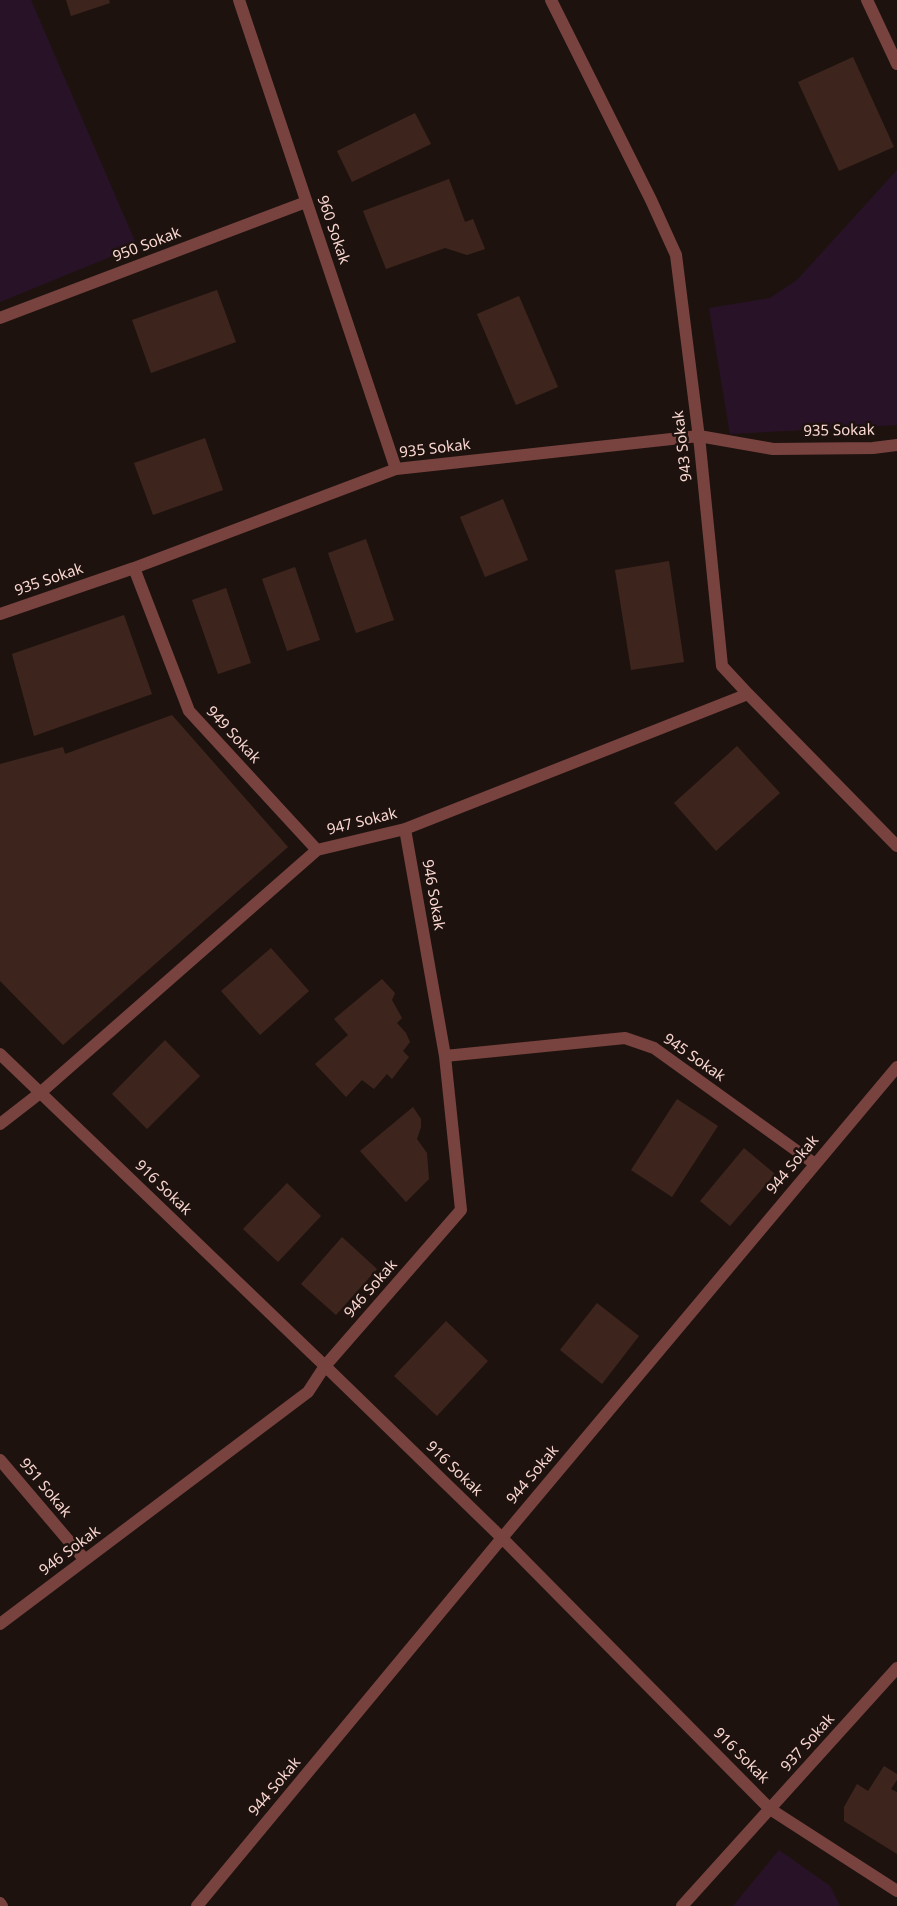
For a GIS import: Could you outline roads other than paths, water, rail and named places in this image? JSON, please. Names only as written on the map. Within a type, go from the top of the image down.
[{"type":"street","name":"960 Sokak","points":[[239,0],[396,470]]},
{"type":"street","name":"943 Sokak","points":[[552,0],[651,200],[676,255],[699,436],[722,666],[897,846]]},
{"type":"street","points":[[867,0],[897,64]]},
{"type":"street","name":"950 Sokak","points":[[0,318],[306,202]]},
{"type":"street","name":"935 Sokak","points":[[0,614],[134,568],[396,470],[699,436],[772,448],[873,448],[897,445]]},
{"type":"street","name":"949 Sokak","points":[[134,568],[189,711],[317,850]]},
{"type":"street","name":"947 Sokak","points":[[0,1124],[40,1093],[317,850],[405,829],[748,694]]},
{"type":"street","name":"946 Sokak","points":[[0,1624],[308,1392],[325,1366],[462,1210],[445,1056],[405,829]]},
{"type":"street","name":"945 Sokak","points":[[445,1056],[625,1038],[654,1048],[815,1164]]},
{"type":"street","name":"916 Sokak","points":[[0,1054],[502,1538],[770,1809],[897,1891]]},
{"type":"street","name":"944 Sokak","points":[[197,1906],[897,1066]]},
{"type":"street","name":"951 Sokak","points":[[0,1460],[85,1560]]},
{"type":"street","name":"937 Sokak","points":[[682,1906],[897,1668]]}]
